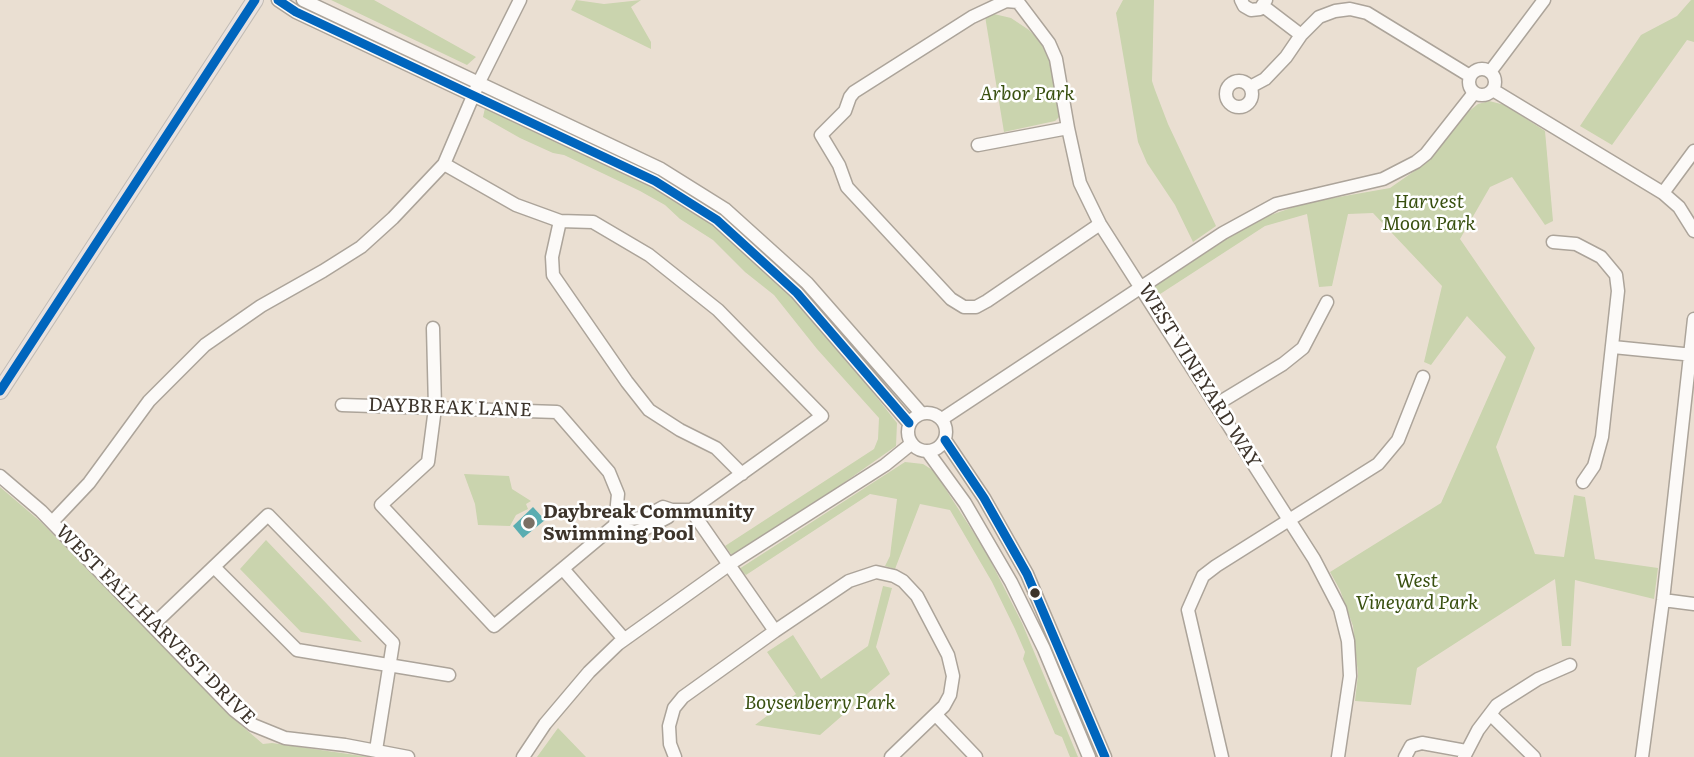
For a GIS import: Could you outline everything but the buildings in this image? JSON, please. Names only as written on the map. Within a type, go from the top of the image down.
[{"type":"main road","points":[[0,391],[256,0]]},
{"type":"street","points":[[278,0],[296,12],[655,181],[717,220],[797,293],[909,423]]},
{"type":"street","points":[[303,0],[661,169],[725,209],[807,283],[921,413]]},
{"type":"street","points":[[54,520],[89,484],[149,401],[205,345],[261,306],[360,247],[393,218],[444,164],[479,82],[520,0]]},
{"type":"street","points":[[1241,0],[1244,6],[1251,10],[1264,3],[1301,34]]},
{"type":"street","points":[[1490,72],[1544,0]]},
{"type":"street","name":"WEST VINEYARD WAY","points":[[1100,224],[987,301],[964,307],[951,299],[847,187],[839,165],[821,135],[845,111],[854,92],[972,17],[1006,1],[1018,2],[1049,43],[1056,59],[1080,183],[1100,224],[1217,404],[1334,594],[1347,633],[1349,691],[1338,757]]},
{"type":"street","points":[[1250,87],[1265,79],[1286,57],[1301,34],[1319,17],[1350,9],[1358,10],[1470,76]]},
{"type":"street","points":[[1479,69],[1490,72],[1495,82],[1493,90],[1482,95],[1474,93],[1469,83],[1470,76],[1479,69]]},
{"type":"street","points":[[1493,90],[1663,193],[1679,207],[1694,231]]},
{"type":"street","points":[[942,419],[1223,233],[1276,204],[1384,179],[1416,162],[1426,154],[1474,93]]},
{"type":"street","points":[[978,145],[1068,128]]},
{"type":"street","points":[[1663,193],[1694,151]]},
{"type":"street","points":[[433,328],[435,408],[428,462],[380,505],[494,625],[618,525],[628,519],[643,519],[663,507],[691,510],[822,416],[718,310],[649,255],[593,222],[561,221],[516,205],[444,164]]},
{"type":"street","points":[[561,221],[551,257],[553,275],[627,382],[649,410],[680,430],[716,448],[742,474]]},
{"type":"street","points":[[1553,242],[1576,244],[1589,249],[1601,257],[1616,275],[1618,306],[1599,452],[1594,466],[1583,482]]},
{"type":"street","points":[[1217,404],[1283,364],[1303,348],[1327,302]]},
{"type":"street","points":[[1642,757],[1663,600],[1694,319]]},
{"type":"street","points":[[1613,347],[1692,355]]},
{"type":"street","points":[[1222,757],[1188,610],[1203,576],[1378,464],[1398,440],[1423,377]]},
{"type":"street","name":"DAYBREAK LANE","points":[[342,405],[557,412],[608,472],[618,494],[618,525]]},
{"type":"street","points":[[945,440],[935,450],[919,450],[911,444],[909,423],[921,413],[936,414],[942,419],[946,426],[945,440],[984,498],[1027,574],[1105,757]]},
{"type":"street","points":[[523,757],[571,692],[624,639],[730,564],[884,465],[911,444]]},
{"type":"street","points":[[928,452],[965,503],[1004,569],[1044,649],[1089,757]]},
{"type":"street","name":"WEST FALL HARVEST DRIVE","points":[[0,476],[41,511],[243,718],[264,731],[285,738],[408,757]]},
{"type":"street","points":[[691,510],[775,631]]},
{"type":"street","points":[[155,623],[268,516],[393,643],[376,750]]},
{"type":"street","points":[[215,566],[297,650],[449,674]]},
{"type":"street","points":[[563,569],[624,639]]},
{"type":"street","points":[[675,757],[670,744],[669,726],[674,708],[683,697],[854,578],[876,572],[894,576],[917,596],[948,655],[953,686],[944,706],[891,757]]},
{"type":"street","points":[[1663,600],[1694,604]]},
{"type":"street","points":[[1405,757],[1410,747],[1422,743],[1465,754],[1490,714],[1507,698],[1538,679],[1570,665]]},
{"type":"street","points":[[1490,714],[1534,757]]},
{"type":"street","points":[[936,715],[976,757]]},
{"type":"green space","points":[[331,0],[374,0],[476,57],[467,65]]},
{"type":"green space","points":[[576,0],[604,4],[641,0],[631,7],[651,42],[651,49],[571,10]]},
{"type":"green space","points":[[1123,0],[1154,0],[1152,81],[1168,124],[1216,226],[1193,242],[1175,205],[1147,163],[1138,142],[1116,13]]},
{"type":"green space","points":[[1694,0],[1694,42],[1687,40],[1612,145],[1580,126],[1641,35],[1677,16]]},
{"type":"green space","name":"Arbor Park","points":[[994,14],[1011,18],[1029,30],[1039,40],[1050,59],[1060,116],[1055,121],[1004,132],[985,16]]},
{"type":"green space","points":[[1489,101],[1505,105],[1545,131],[1553,221],[1545,225],[1512,177],[1490,187],[1460,239],[1535,348],[1496,447],[1535,554],[1564,557],[1574,495],[1585,497],[1595,559],[1658,568],[1654,599],[1575,580],[1571,646],[1562,646],[1555,579],[1417,668],[1411,705],[1355,701],[1358,674],[1353,626],[1340,590],[1330,572],[1441,503],[1506,357],[1467,316],[1431,365],[1424,362],[1442,286],[1373,213],[1348,214],[1332,286],[1319,287],[1307,214],[1265,226],[1154,298],[1153,291],[1156,285],[1254,221],[1305,203],[1390,188],[1426,163],[1468,112],[1478,104]]},
{"type":"green space","points":[[485,108],[662,192],[713,224],[779,282],[863,380],[897,423],[896,446],[740,556],[731,554],[725,546],[874,449],[878,439],[879,418],[817,349],[774,295],[745,272],[713,240],[680,219],[665,205],[640,191],[564,155],[520,138],[483,117]]},
{"type":"green space","points":[[905,462],[923,464],[934,471],[986,552],[1022,623],[1078,757],[1070,757],[1062,737],[1055,734],[1023,659],[1025,652],[1015,629],[992,582],[950,510],[920,504],[895,569],[885,566],[890,556],[897,499],[870,494],[746,575],[739,569]]},
{"type":"green space","points":[[464,474],[509,476],[512,489],[531,501],[526,504],[528,509],[516,515],[510,526],[478,525],[475,504]]},
{"type":"green space","points":[[0,487],[41,522],[235,720],[263,744],[369,757],[0,757]]},
{"type":"green space","points":[[266,540],[362,642],[301,632],[240,569]]},
{"type":"green space","name":"Boysenberry Park","points":[[883,586],[892,588],[876,647],[890,674],[820,735],[755,725],[796,694],[767,652],[793,635],[821,679],[868,646]]},
{"type":"green space","points":[[558,728],[586,757],[537,757]]},
{"type":"water","name":"Daybreak Community Swimming Pool","points":[[533,507],[545,520],[523,538],[513,526]]},
{"type":"transit line","points":[[0,391],[255,0]]},
{"type":"transit line","points":[[278,0],[296,12],[655,181],[717,220],[797,293],[909,423]]},
{"type":"transit line","points":[[945,440],[984,498],[1027,574],[1105,757]]},
{"type":"place","name":"Daybreak Community Swimming Pool","points":[[529,523]]},
{"type":"park label","name":"Harvest Moon Park","points":[[1429,213]]},
{"type":"park label","name":"West Vineyard Park","points":[[1417,592]]}]
